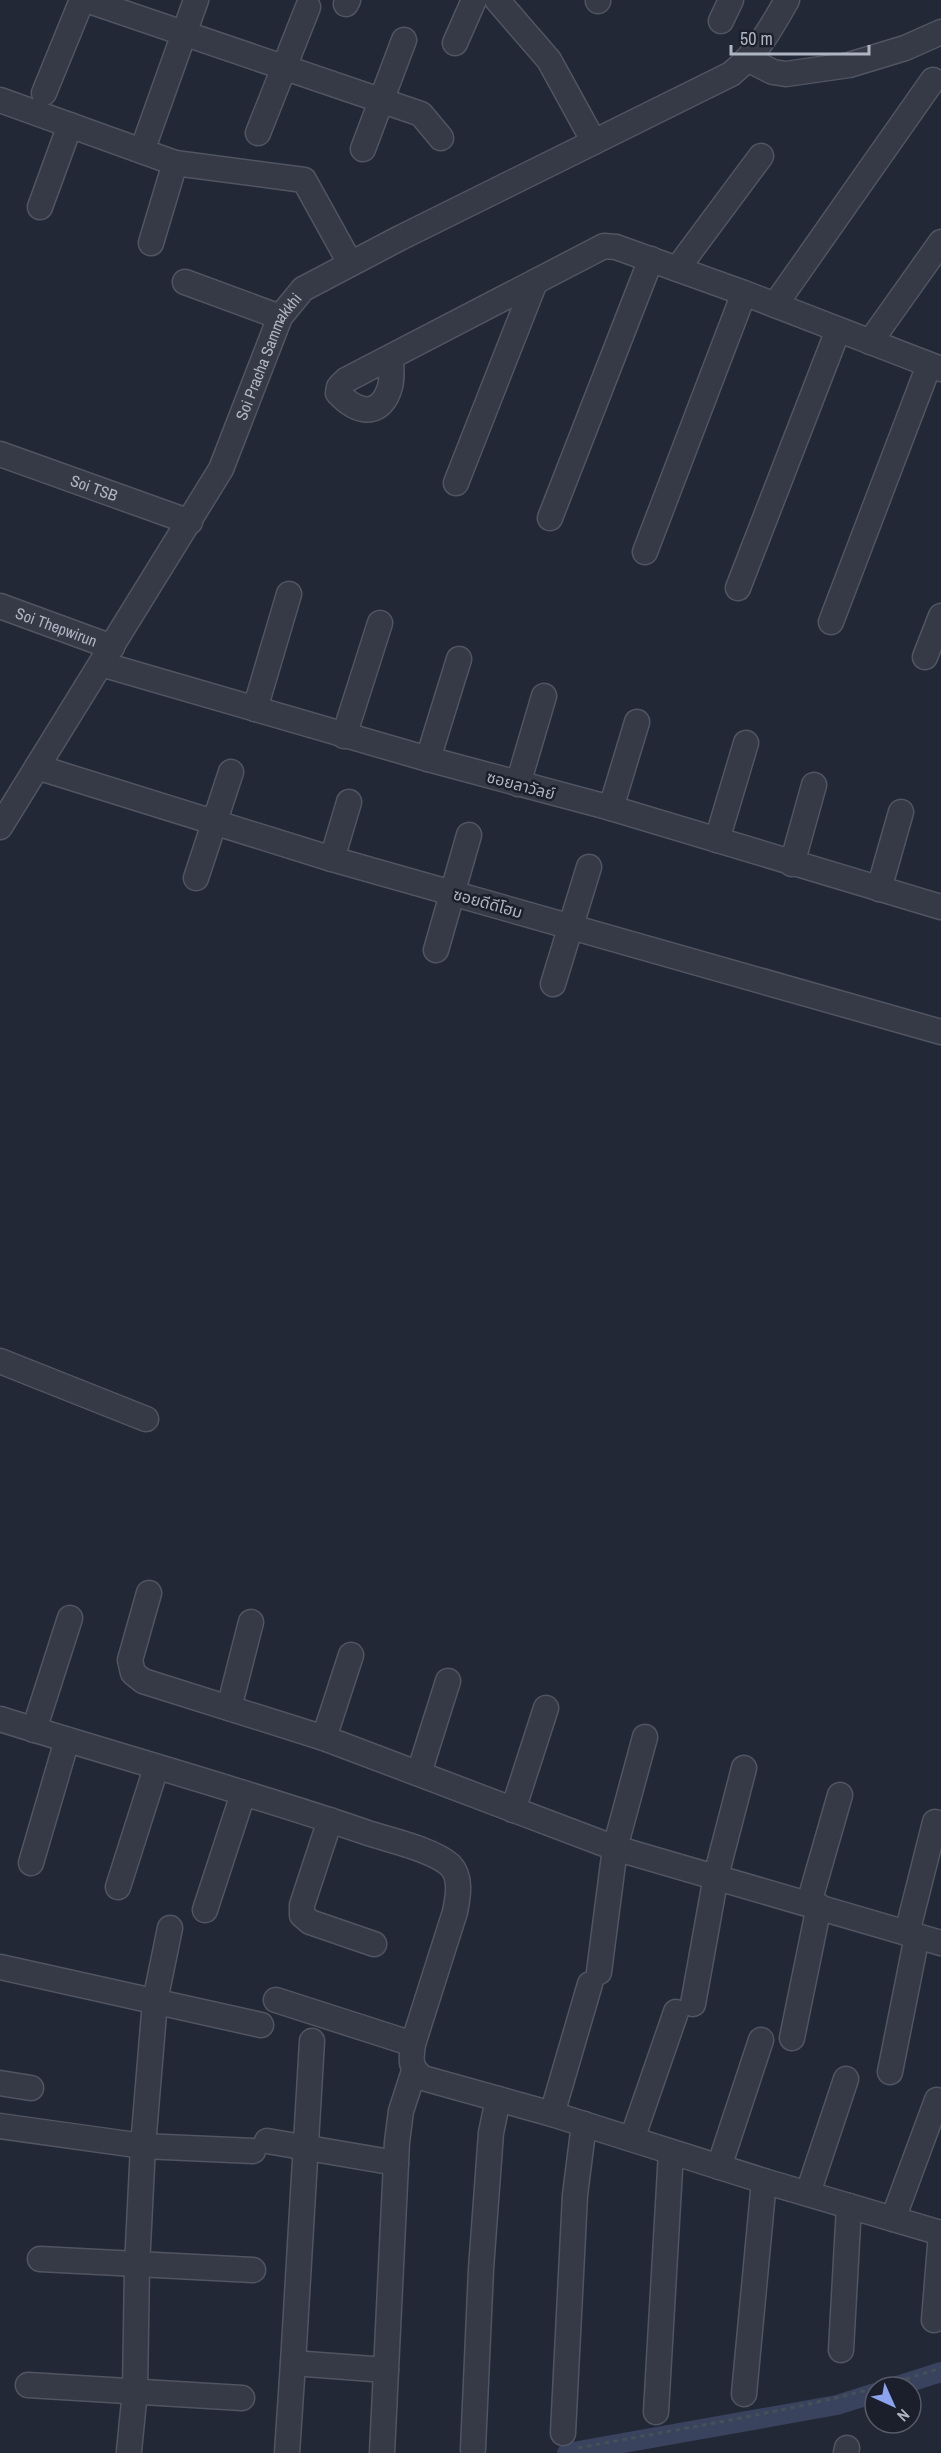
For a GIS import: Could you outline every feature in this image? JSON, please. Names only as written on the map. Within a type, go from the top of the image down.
[{"type":"street","points":[[45,93],[84,0],[421,114],[441,138]]},
{"type":"street","points":[[142,151],[196,0]]},
{"type":"street","points":[[455,43],[474,0]]},
{"type":"street","points":[[497,0],[549,60],[594,142]]},
{"type":"street","name":"Soi Pracha Sammakkhi","points":[[0,827],[221,469],[280,317],[303,289],[731,74],[749,60],[763,43],[787,0]]},
{"type":"street","points":[[258,132],[308,7]]},
{"type":"street","points":[[749,60],[773,72],[786,74],[849,65],[905,48],[941,32]]},
{"type":"street","points":[[363,150],[404,40]]},
{"type":"street","points":[[775,305],[933,80]]},
{"type":"street","points":[[0,100],[175,163],[304,180],[351,263]]},
{"type":"street","points":[[40,207],[70,125]]},
{"type":"street","points":[[677,269],[761,156]]},
{"type":"street","points":[[151,243],[175,163]]},
{"type":"street","points":[[870,342],[941,242]]},
{"type":"street","points":[[391,357],[604,246],[616,247],[744,293],[935,367],[831,622]]},
{"type":"street","points":[[550,518],[651,260]]},
{"type":"street","points":[[185,282],[280,317]]},
{"type":"street","points":[[456,483],[535,282]]},
{"type":"street","points":[[645,552],[744,293]]},
{"type":"street","points":[[738,588],[838,330]]},
{"type":"street","name":"Soi TSB","points":[[0,454],[190,522]]},
{"type":"street","points":[[255,709],[289,594]]},
{"type":"street","name":"Soi Thepwirun","points":[[0,606],[107,655]]},
{"type":"street","points":[[925,657],[941,615]]},
{"type":"street","points":[[344,736],[380,622]]},
{"type":"street","name":"ซอยลาวัลย์","points":[[107,655],[255,709],[344,736],[611,808],[941,907]]},
{"type":"street","points":[[428,759],[459,660]]},
{"type":"street","points":[[518,784],[544,696]]},
{"type":"street","points":[[611,808],[638,722]]},
{"type":"street","points":[[717,840],[746,743]]},
{"type":"street","name":"ซอยดีดีโฮม","points":[[37,767],[333,859],[941,1032]]},
{"type":"street","points":[[196,878],[231,772]]},
{"type":"street","points":[[792,864],[814,785]]},
{"type":"street","points":[[333,859],[349,802]]},
{"type":"street","points":[[879,890],[901,812]]},
{"type":"street","points":[[436,950],[454,894],[469,834]]},
{"type":"street","points":[[554,984],[589,867]]},
{"type":"street","points":[[0,1361],[146,1419]]},
{"type":"street","points":[[149,1593],[130,1660],[134,1673],[142,1681],[324,1738],[615,1848],[941,1943]]},
{"type":"street","points":[[34,1730],[70,1618]]},
{"type":"street","points":[[229,1708],[251,1622]]},
{"type":"street","points":[[324,1738],[351,1655]]},
{"type":"street","points":[[419,1773],[448,1681]]},
{"type":"street","points":[[513,1810],[546,1708]]},
{"type":"street","points":[[0,1719],[330,1820],[429,1854],[450,1865],[458,1877],[455,1912],[413,2044],[411,2059],[414,2070],[401,2111],[396,2163],[382,2453]]},
{"type":"street","points":[[552,2114],[595,1978],[615,1848],[645,1737]]},
{"type":"street","points":[[31,1863],[67,1740]]},
{"type":"street","points":[[118,1887],[156,1768]]},
{"type":"street","points":[[632,2139],[685,2008],[744,1768]]},
{"type":"street","points":[[205,1910],[243,1794]]},
{"type":"street","points":[[792,2037],[814,1905],[840,1795]]},
{"type":"street","points":[[330,1820],[302,1905],[302,1915],[310,1922],[374,1944]]},
{"type":"street","points":[[890,2072],[912,1934],[935,1822]]},
{"type":"street","points":[[129,2451],[135,2391],[137,2266],[143,2146],[154,2001],[170,1928]]},
{"type":"street","points":[[0,1967],[261,2025]]},
{"type":"street","points":[[276,2000],[413,2044]]},
{"type":"street","points":[[719,2167],[761,2040]]},
{"type":"street","points":[[287,2453],[312,2041]]},
{"type":"street","points":[[414,2070],[423,2078],[552,2114],[764,2181],[941,2233],[934,2320]]},
{"type":"street","points":[[808,2193],[846,2079]]},
{"type":"street","points":[[0,2083],[31,2088]]},
{"type":"street","points":[[473,2449],[481,2269],[491,2133],[498,2099]]},
{"type":"street","points":[[893,2219],[937,2100]]},
{"type":"street","points":[[570,2441],[575,2195],[584,2124]]},
{"type":"street","points":[[0,2126],[143,2146],[306,2147],[396,2163]]},
{"type":"street","points":[[656,2412],[671,2152]]},
{"type":"street","points":[[744,2394],[764,2181]]},
{"type":"street","points":[[841,2350],[849,2206]]},
{"type":"street","points":[[39,2259],[137,2266],[253,2270]]},
{"type":"street","points":[[293,2363],[386,2370]]},
{"type":"street","points":[[28,2385],[242,2398]]},
{"type":"path","points":[[919,2375],[941,2368]]},
{"type":"path","points":[[570,2441],[731,2422],[826,2402],[863,2391]]},
{"type":"waterway","points":[[923,2378],[941,2372]]},
{"type":"waterway","points":[[567,2453],[837,2405],[863,2397]]}]
